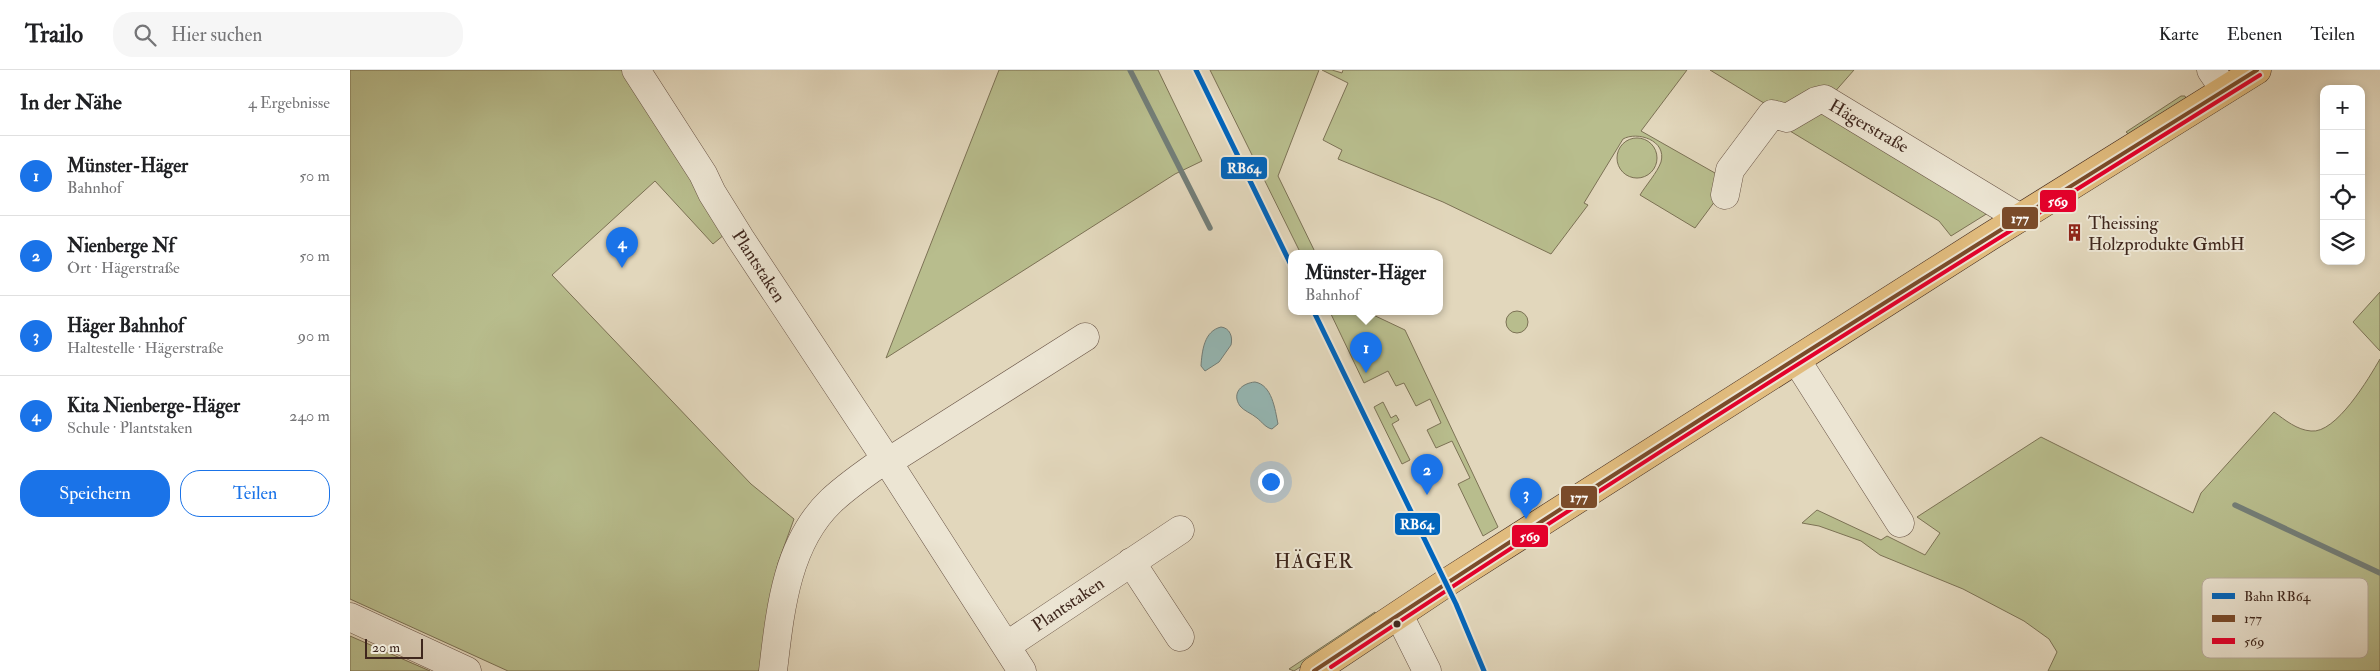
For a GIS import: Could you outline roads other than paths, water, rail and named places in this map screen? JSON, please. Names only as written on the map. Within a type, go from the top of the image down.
[{"type":"main road","points":[[1314,671],[2020,218],[2218,80],[2257,70]]},
{"type":"street","name":"Plantstaken","points":[[636,70],[703,174],[712,193],[1022,671]]},
{"type":"street","name":"Hägerstraße","points":[[1725,195],[1730,170],[1772,114],[1787,118],[1816,100],[1824,99],[2020,218]]},
{"type":"street","points":[[773,671],[788,579],[794,559],[809,528],[831,501],[887,461],[1085,337]]},
{"type":"street","points":[[1797,361],[1900,523]]},
{"type":"street","name":"Plantstaken","points":[[1006,646],[1180,530]]},
{"type":"street","points":[[1131,562],[1180,637]]},
{"type":"street","points":[[1399,615],[1427,671]]},
{"type":"street","points":[[350,617],[467,671]]},
{"type":"water","points":[[1221,327],[1227,329],[1230,333],[1231,345],[1219,362],[1205,371],[1201,366],[1205,342],[1215,329]]},
{"type":"water","points":[[1255,382],[1261,384],[1272,398],[1278,424],[1272,429],[1240,406],[1238,401],[1237,393],[1239,390],[1246,384]]},
{"type":"waterway","points":[[1130,70],[1210,228]]},
{"type":"waterway","points":[[2235,505],[2380,573]]},
{"type":"rail line","name":"RB64","points":[[1196,70],[1288,259]]},
{"type":"rail line","name":"RB64","points":[[1315,315],[1456,604],[1484,671]]},
{"type":"place","name":"Theissing Holzprodukte GmbH","points":[[2074,233]]},
{"type":"place","name":"Kita Nienberge-Häger","points":[[622,268]]},
{"type":"place","name":"Münster-Häger","points":[[1366,373]]},
{"type":"place","name":"Nienberge Nf","points":[[1427,495]]},
{"type":"place","name":"Häger Bahnhof","points":[[1526,519]]},
{"type":"district","name":"HÄGER","points":[[1314,561]]}]
